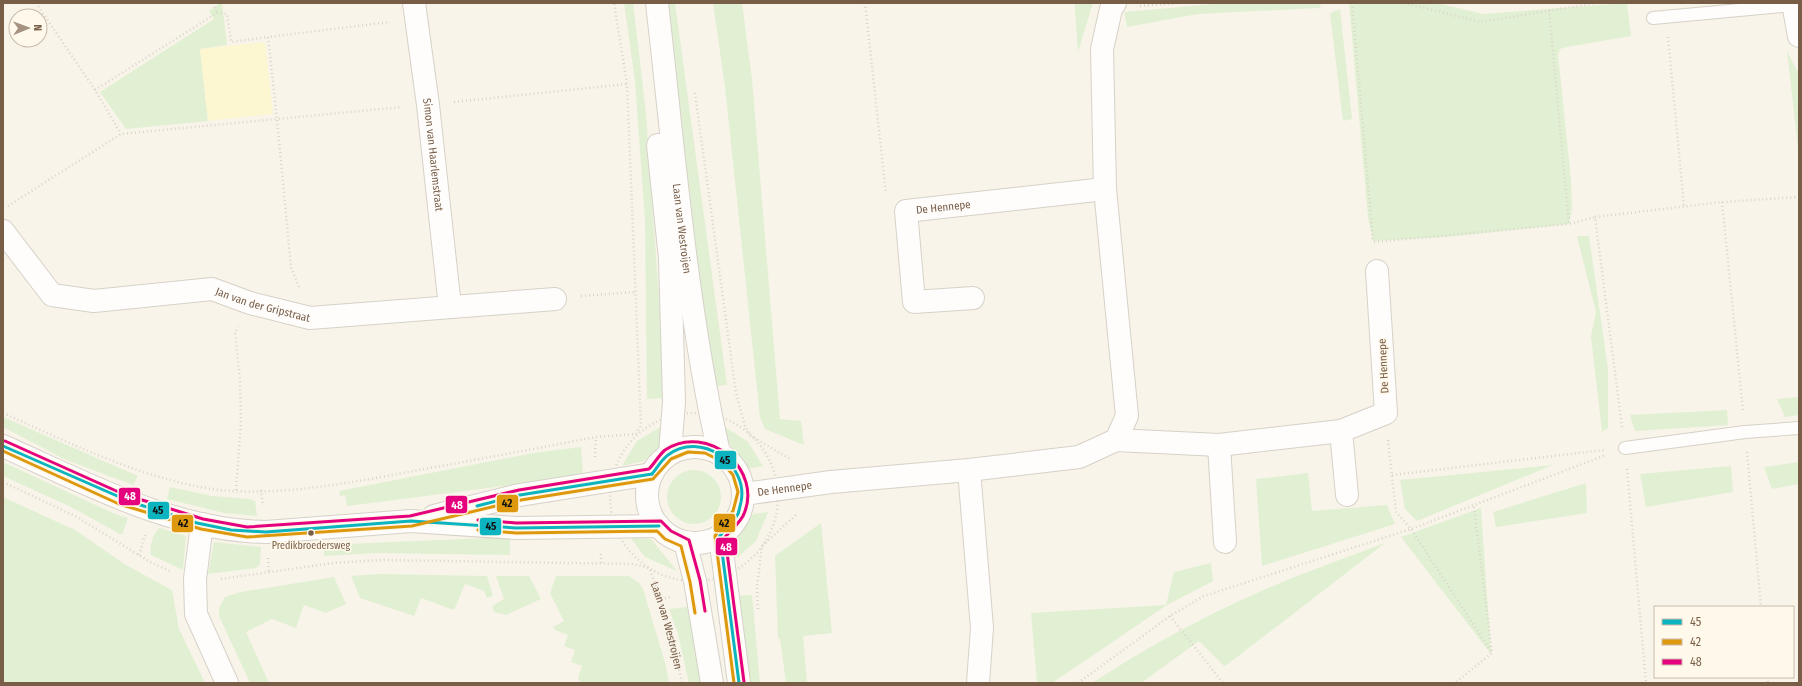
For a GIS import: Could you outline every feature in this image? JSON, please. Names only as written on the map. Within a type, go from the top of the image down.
[{"type":"street","name":"Laan van Westroijen","points":[[641,3],[652,80],[670,258],[672,416],[670,453]]},
{"type":"street","name":"Laan van Westroijen","points":[[656,3],[706,396],[718,453]]},
{"type":"street","points":[[1793,4],[1799,36]]},
{"type":"street","points":[[1113,6],[1102,49],[1106,189],[1127,416],[1116,440]]},
{"type":"street","name":"Simon van Haarlemstraat","points":[[415,11],[428,105],[450,307]]},
{"type":"street","name":"De Hennepe","points":[[973,298],[914,302],[906,211],[1106,189]]},
{"type":"street","name":"Jan van der Gripstraat","points":[[3,231],[52,296],[94,300],[212,289],[250,303],[310,318],[555,299]]},
{"type":"street","name":"De Hennepe","points":[[744,494],[831,482],[969,470],[1079,457],[1116,440],[1219,445],[1341,431],[1386,414],[1377,270]]},
{"type":"street","points":[[1341,431],[1347,495]]},
{"type":"street","points":[[1219,445],[1225,542]]},
{"type":"street","points":[[3,446],[121,499],[175,517],[202,524],[247,532],[411,522],[516,528],[659,526]]},
{"type":"street","points":[[688,446],[709,448],[718,453],[727,458],[739,474],[744,494],[741,510],[733,525],[720,536],[706,542],[685,542],[668,535],[654,521],[647,503],[648,483],[656,466],[670,453],[688,446]]},
{"type":"street","points":[[969,470],[982,628],[978,683]]},
{"type":"street","points":[[411,522],[520,495],[611,482],[652,474]]},
{"type":"street","points":[[202,524],[195,579],[196,614],[227,683]]},
{"type":"street","points":[[720,536],[739,683]]},
{"type":"street","points":[[685,542],[695,581],[712,683]]},
{"type":"lane","points":[[1653,18],[1793,4]]},
{"type":"lane","points":[[1625,448],[1745,432],[1799,428]]},
{"type":"path","points":[[36,3],[95,90],[122,134]]},
{"type":"path","points":[[213,3],[217,13]]},
{"type":"path","points":[[614,3],[627,84],[641,426],[622,455],[611,482],[610,506],[615,527],[624,544],[635,558],[648,568]]},
{"type":"path","points":[[865,3],[887,210],[906,211]]},
{"type":"path","points":[[1113,6],[1177,3]]},
{"type":"path","points":[[1352,3],[1373,241],[1377,270]]},
{"type":"path","points":[[1404,3],[1481,22],[1596,3]]},
{"type":"path","points":[[1549,10],[1569,224]]},
{"type":"path","points":[[95,90],[217,13],[227,14],[231,42],[268,37],[415,11]]},
{"type":"path","points":[[1666,17],[1684,206]]},
{"type":"path","points":[[268,37],[291,267],[310,318]]},
{"type":"path","points":[[3,209],[122,134],[428,105],[627,84]]},
{"type":"path","points":[[601,563],[632,564],[648,568],[671,578],[695,581],[710,580],[725,575],[746,564],[762,546],[772,528],[777,509],[778,490],[770,464],[764,452],[744,426],[736,393],[695,89]]},
{"type":"path","points":[[1373,241],[1569,224],[1594,217],[1684,206],[1799,197]]},
{"type":"path","points":[[1722,202],[1761,606]]},
{"type":"path","points":[[1594,217],[1625,448],[1646,683]]},
{"type":"path","points":[[555,299],[636,292]]},
{"type":"path","points":[[236,491],[241,422],[240,380],[235,332],[250,303]]},
{"type":"path","points":[[3,413],[105,457],[163,478],[196,486],[236,491],[277,490],[357,482],[596,437],[636,434],[661,420],[672,416],[691,413],[710,415],[739,426],[751,436]]},
{"type":"path","points":[[1386,414],[1396,512],[1411,530],[1492,653]]},
{"type":"path","points":[[1392,475],[1625,448]]},
{"type":"path","points":[[1078,683],[1170,616],[1204,596],[1411,530],[1625,448]]},
{"type":"path","points":[[1474,507],[1492,653]]},
{"type":"path","points":[[758,610],[757,587],[762,546]]},
{"type":"path","name":"Laan van Westroijen","points":[[648,568],[661,599],[676,651],[682,683]]},
{"type":"path","points":[[1170,616],[1223,683]]},
{"type":"path","points":[[1455,683],[1492,653]]},
{"type":"green space","points":[[222,3],[227,45],[200,49],[208,121],[126,129],[100,92],[214,19],[209,11]]},
{"type":"green space","points":[[624,3],[633,3],[646,113],[666,398],[647,399],[645,220],[635,81]]},
{"type":"green space","points":[[665,3],[675,3],[727,385],[713,386]]},
{"type":"green space","points":[[713,3],[742,3],[752,79],[780,419],[801,421],[804,445],[765,429],[760,417],[725,87]]},
{"type":"green space","points":[[1075,3],[1093,3],[1078,52],[1075,10]]},
{"type":"green space","points":[[1225,3],[1321,4],[1320,8],[1198,14],[1127,27],[1124,12]]},
{"type":"green space","points":[[1349,3],[1437,3],[1483,14],[1627,3],[1631,36],[1567,47],[1560,49],[1558,54],[1571,180],[1572,209],[1569,224],[1447,237],[1373,241],[1368,217]]},
{"type":"green space","points":[[1340,9],[1352,119],[1343,121],[1330,13]]},
{"type":"green space","points":[[1787,51],[1799,74],[1799,157]]},
{"type":"green space","points":[[1577,236],[1589,236],[1608,369],[1608,428],[1602,432],[1591,336],[1596,312]]},
{"type":"green space","points":[[1799,397],[1799,415],[1785,417],[1777,399]]},
{"type":"green space","points":[[1727,410],[1728,425],[1635,431],[1630,415]]},
{"type":"green space","points":[[3,417],[138,476],[133,485],[64,459],[3,427]]},
{"type":"green space","points":[[719,423],[748,442],[763,466],[747,469],[722,432]]},
{"type":"green space","points":[[664,425],[661,446],[644,461],[622,466],[637,441]]},
{"type":"green space","points":[[581,447],[583,476],[347,506],[345,495],[340,496],[339,491],[533,453]]},
{"type":"green space","points":[[3,462],[115,514],[128,518],[122,535],[71,507],[3,476]]},
{"type":"green space","points":[[1799,462],[1799,484],[1772,489],[1764,467]]},
{"type":"green space","points":[[1553,465],[1417,521],[1405,509],[1400,480]]},
{"type":"green space","points":[[1731,466],[1733,492],[1646,507],[1640,474]]},
{"type":"green space","points":[[694,470],[704,472],[713,478],[719,487],[721,497],[719,507],[713,516],[704,522],[694,524],[684,522],[675,516],[669,507],[667,497],[669,487],[675,478],[684,472]]},
{"type":"green space","points":[[1308,473],[1312,511],[1387,505],[1395,524],[1262,566],[1256,479]]},
{"type":"green space","points":[[1586,483],[1587,513],[1496,527],[1493,512]]},
{"type":"green space","points":[[170,487],[212,496],[250,499],[255,501],[257,516],[224,513],[167,499]]},
{"type":"green space","points":[[3,497],[75,530],[126,565],[172,590],[179,629],[205,683],[3,683]]},
{"type":"green space","points":[[1481,508],[1491,654],[1401,537]]},
{"type":"green space","points":[[768,512],[756,541],[737,558],[734,543],[753,514]]},
{"type":"green space","points":[[821,523],[832,633],[803,636],[807,683],[786,683],[780,639],[778,638],[775,556]]},
{"type":"green space","points":[[160,528],[186,536],[183,570],[151,555],[152,540],[155,533]]},
{"type":"green space","points":[[510,537],[510,555],[377,553],[324,556],[324,545]]},
{"type":"green space","points":[[630,537],[651,539],[677,571],[645,557]]},
{"type":"green space","points":[[214,542],[261,547],[260,564],[256,568],[208,574]]},
{"type":"green space","points":[[1385,543],[1224,666],[1199,641],[1141,683],[1092,683],[1155,644],[1221,610],[1295,577]]},
{"type":"green space","points":[[1211,563],[1213,581],[1167,605],[1052,683],[1037,683],[1031,613],[1166,605],[1174,572]]},
{"type":"green space","points":[[378,574],[487,576],[493,596],[487,598],[484,591],[465,584],[454,610],[421,598],[414,616],[360,598],[351,576]]},
{"type":"green space","points":[[496,576],[529,576],[541,599],[506,615],[494,612],[492,606],[504,599]]},
{"type":"green space","points":[[556,576],[629,576],[639,583],[643,589],[666,666],[669,683],[581,683],[578,678],[582,666],[571,662],[575,650],[564,646],[568,635],[555,630],[553,627],[564,621],[550,593]]},
{"type":"green space","points":[[334,577],[346,604],[326,613],[304,605],[296,628],[272,619],[246,632],[269,683],[250,683],[219,616],[219,608],[225,597],[241,592]]},
{"type":"green space","points":[[752,595],[760,683],[747,683],[735,596]]},
{"type":"green space","points":[[687,607],[702,683],[689,683],[678,634],[669,609]]},
{"type":"sand","points":[[265,42],[273,114],[208,121],[200,49]]},
{"type":"transit line","name":"48","points":[[5,441],[123,494],[203,519],[247,527],[410,516],[519,490],[649,469],[665,450],[681,443],[698,442],[714,446],[728,455],[739,468],[746,482],[748,499],[743,516],[725,537],[744,682]]},
{"type":"transit line","name":"45","points":[[3,446],[131,502],[197,523],[231,530],[266,532],[411,521],[516,528],[659,526]]},
{"type":"transit line","name":"45","points":[[652,474],[668,455],[681,448],[694,446],[707,449],[720,455],[730,464],[737,475],[741,488],[741,502],[738,514],[720,536]]},
{"type":"transit line","name":"42","points":[[3,451],[119,504],[201,529],[247,537],[412,526],[521,500],[653,479],[671,459],[688,452],[705,453],[721,461],[733,475],[738,492],[733,511],[715,536],[734,683]]},
{"type":"transit line","name":"45","points":[[477,506],[520,495],[652,474]]},
{"type":"transit line","name":"48","points":[[478,520],[516,523],[661,521],[671,531],[689,540],[700,580],[705,611]]},
{"type":"transit line","name":"42","points":[[478,530],[516,533],[657,531],[665,539],[681,546],[690,582],[695,613]]},
{"type":"transit line","name":"45","points":[[720,536],[739,683]]},
{"type":"place","name":"Predikbroedersweg","points":[[311,533]]}]
